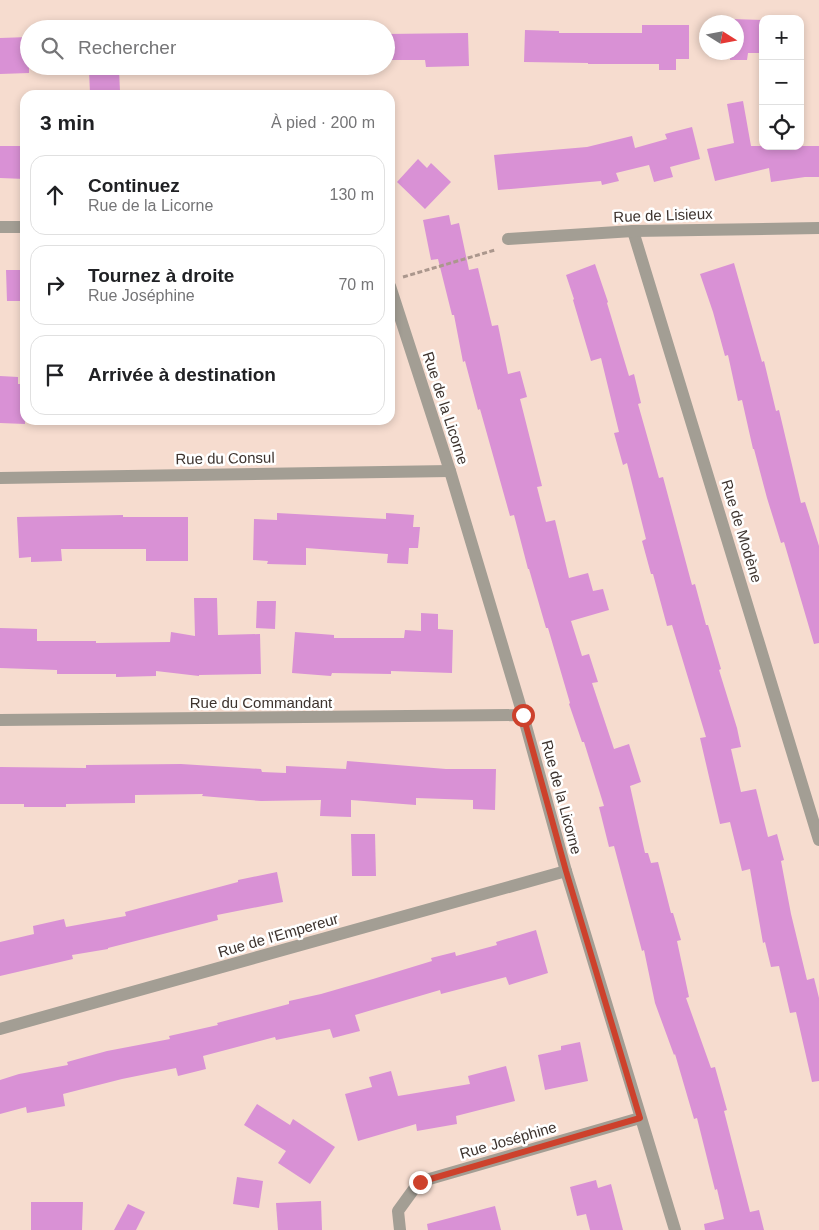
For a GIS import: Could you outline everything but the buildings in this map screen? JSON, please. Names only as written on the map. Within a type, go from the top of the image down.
[{"type":"street","points":[[0,227],[20,227]]},
{"type":"street","name":"Rue de Lisieux","points":[[508,239],[634,231],[819,228]]},
{"type":"street","name":"Rue de Modène","points":[[634,231],[819,840]]},
{"type":"street","name":"Rue de la Licorne","points":[[395,282],[523,715],[566,871],[675,1230]]},
{"type":"street","name":"Rue du Consul","points":[[0,478],[450,471]]},
{"type":"street","name":"Rue du Commandant","points":[[0,720],[523,715]]},
{"type":"street","name":"Rue de l'Empereur","points":[[0,1029],[566,871]]},
{"type":"street","name":"Rue Joséphine","points":[[400,1230],[398,1211],[420,1182],[640,1118]]},
{"type":"path","points":[[395,282],[500,248],[508,239]]},
{"type":"route","points":[[420,1182],[640,1118],[566,871],[523,715]]}]
